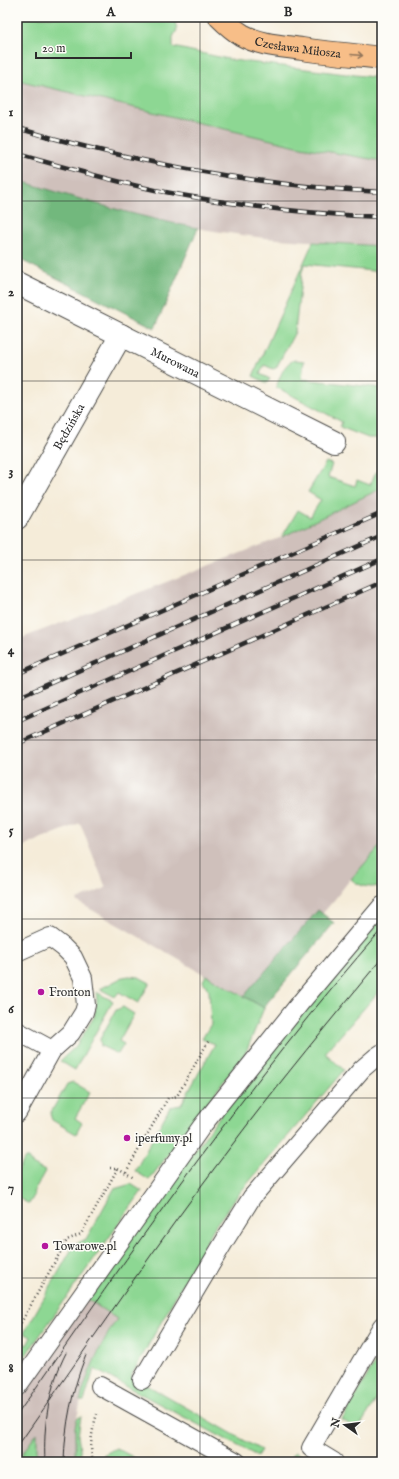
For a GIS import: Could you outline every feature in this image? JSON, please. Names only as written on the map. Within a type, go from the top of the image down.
[{"type":"main road","name":"Czesława Miłosza","points":[[220,17],[227,24],[242,34],[274,45],[382,58]]},
{"type":"street","name":"Murowana","points":[[17,283],[334,442]]},
{"type":"street","name":"Będzińska","points":[[17,518],[121,335]]},
{"type":"lane","points":[[17,1387],[202,1126],[301,1002],[382,906]]},
{"type":"lane","points":[[17,952],[50,937],[73,957],[83,978],[86,999],[84,1012],[71,1033],[52,1050],[17,1113]]},
{"type":"lane","points":[[17,1031],[52,1050]]},
{"type":"lane","points":[[142,1380],[252,1197],[362,1070],[376,1056],[382,1053]]},
{"type":"lane","points":[[334,1462],[310,1448],[382,1326]]},
{"type":"lane","points":[[102,1388],[237,1462]]},
{"type":"path","points":[[126,1172],[168,1098],[177,1096],[209,1040]]},
{"type":"path","points":[[17,1330],[67,1240],[81,1234],[118,1168]]},
{"type":"path","points":[[93,1462],[90,1451],[93,1425],[102,1388]]},
{"type":"shaded area","points":[[17,80],[301,147],[382,161],[382,246],[264,238],[162,222],[17,180]]},
{"type":"shaded area","points":[[382,488],[382,844],[348,882],[249,1000],[78,902],[77,900],[106,888],[80,823],[17,849],[17,640],[282,537]]},
{"type":"shaded area","points":[[87,1299],[117,1319],[96,1356],[83,1391],[75,1427],[75,1462],[37,1462],[36,1434],[17,1461],[17,1400]]},
{"type":"green space","points":[[17,17],[174,17],[177,30],[173,37],[173,47],[233,60],[382,78],[382,161],[301,147],[17,80]]},
{"type":"green space","points":[[17,180],[129,213],[198,228],[155,328],[17,258]]},
{"type":"green space","points":[[313,242],[382,246],[382,272],[305,264],[302,271],[295,332],[276,368],[273,369],[264,365],[260,374],[270,379],[267,383],[253,376]]},
{"type":"green space","points":[[296,360],[304,361],[302,379],[382,388],[382,438],[368,438],[340,427],[342,422],[276,387],[285,367],[288,363]]},
{"type":"green space","points":[[326,462],[332,464],[328,477],[355,486],[357,480],[370,485],[376,472],[382,472],[382,488],[282,537],[298,510],[310,517],[321,500],[308,492]]},
{"type":"green space","points":[[382,844],[382,885],[374,887],[366,886],[358,884],[351,879]]},
{"type":"green space","points":[[318,910],[334,923],[264,1008],[244,996]]},
{"type":"green space","points":[[382,917],[382,988],[325,1053],[344,1070],[237,1196],[215,1226],[131,1376],[261,1450],[257,1456],[94,1369],[84,1401],[80,1401],[95,1358],[117,1319],[87,1299],[235,1095]]},
{"type":"green space","points":[[206,975],[264,1008],[246,1052],[149,1180],[135,1171],[170,1107],[181,1105],[215,1044],[202,1039],[211,1024],[209,991],[203,981]]},
{"type":"green space","points":[[123,977],[139,977],[150,983],[138,1003],[119,992],[115,997],[100,989]]},
{"type":"green space","points":[[96,992],[113,1001],[75,1070],[60,1061],[76,1046],[94,1017],[97,1001]]},
{"type":"green space","points":[[123,1007],[134,1014],[119,1041],[124,1044],[118,1054],[101,1046],[100,1039],[116,1010]]},
{"type":"green space","points":[[73,1082],[90,1092],[75,1118],[82,1123],[76,1134],[52,1120],[50,1114],[67,1084]]},
{"type":"green space","points":[[25,1158],[28,1158],[32,1164],[45,1171],[29,1204],[17,1197],[17,1173]]},
{"type":"green space","points":[[131,1184],[142,1191],[19,1365],[17,1365],[17,1345],[19,1341],[27,1345],[31,1337],[24,1333],[74,1245],[86,1239],[114,1189]]},
{"type":"green space","points":[[375,1362],[382,1366],[382,1391],[358,1429],[342,1420]]},
{"type":"green space","points":[[81,1416],[78,1436],[82,1462],[75,1462],[75,1427],[77,1419]]},
{"type":"green space","points":[[37,1433],[37,1462],[17,1462],[17,1461]]},
{"type":"green space","points":[[116,1448],[142,1462],[115,1462],[103,1455]]},
{"type":"green space","points":[[295,1452],[312,1462],[289,1462]]},
{"type":"tram line","points":[[17,1415],[148,1229],[238,1106],[285,1046],[382,929]]},
{"type":"tram line","points":[[17,1447],[204,1182],[287,1074],[382,958]]},
{"type":"tram line","points":[[45,1462],[45,1434],[48,1406],[55,1379],[66,1353]]},
{"type":"tram line","points":[[64,1462],[70,1408],[86,1355]]},
{"type":"railway","points":[[17,128],[107,152],[198,171],[289,184],[382,192]]},
{"type":"railway","points":[[17,154],[120,182],[211,200],[325,214],[382,217]]},
{"type":"railway","points":[[17,674],[382,513]]},
{"type":"railway","points":[[17,698],[382,536]]},
{"type":"railway","points":[[17,721],[382,559]]},
{"type":"railway","points":[[17,744],[382,582]]},
{"type":"place","name":"Fronton","points":[[41,992]]},
{"type":"place","name":"iperfumy.pl","points":[[127,1138]]},
{"type":"place","name":"Towarowe.pl","points":[[45,1246]]}]
